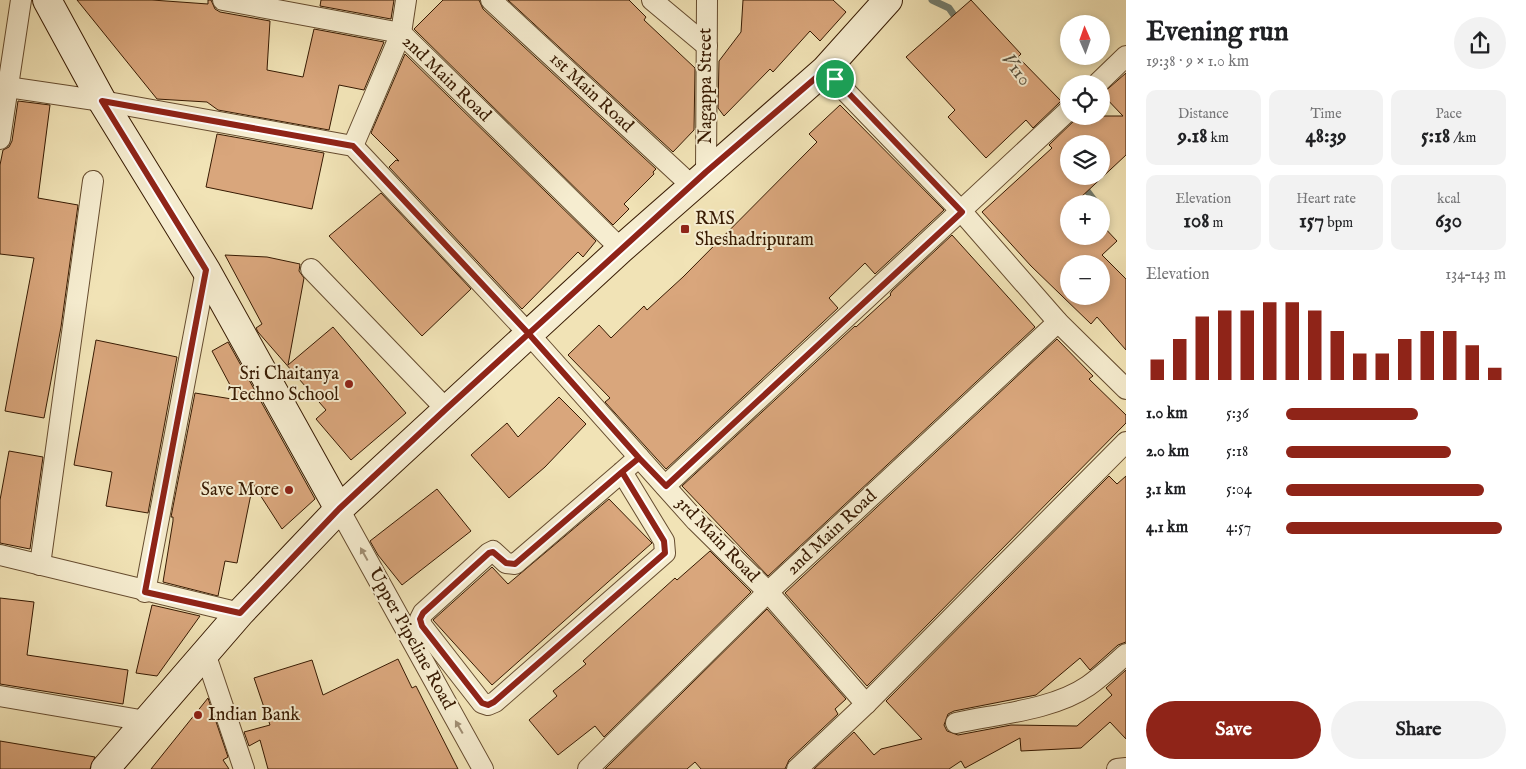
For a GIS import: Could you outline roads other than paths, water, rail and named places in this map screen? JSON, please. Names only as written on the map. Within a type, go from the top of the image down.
[{"type":"street","points":[[0,139],[3,87],[21,0]]},
{"type":"street","points":[[47,0],[102,101],[206,270],[339,509]]},
{"type":"street","name":"2nd Main Road","points":[[223,0],[401,33],[621,249]]},
{"type":"street","points":[[3,87],[102,101],[353,146],[401,33],[406,0]]},
{"type":"street","name":"1st Main Road","points":[[491,0],[699,179]]},
{"type":"street","points":[[652,0],[707,46]]},
{"type":"street","name":"Nagappa Street","points":[[699,179],[707,46],[707,0]]},
{"type":"street","points":[[105,769],[240,613],[339,509],[528,333],[699,179],[825,70],[888,0]]},
{"type":"street","points":[[1106,75],[1126,56]]},
{"type":"street","points":[[825,70],[962,212],[1058,322],[1126,389]]},
{"type":"street","points":[[666,486],[1060,119]]},
{"type":"street","name":"3rd Main Road","points":[[353,146],[528,333],[696,521],[768,592],[866,704]]},
{"type":"street","points":[[40,565],[93,181]]},
{"type":"street","points":[[310,269],[446,409]]},
{"type":"street","points":[[145,592],[206,270]]},
{"type":"street","name":"2nd Main Road","points":[[588,769],[768,592],[1058,322]]},
{"type":"street","points":[[797,769],[866,704],[1126,442]]},
{"type":"street","points":[[622,472],[664,541],[665,553],[494,702],[488,705],[482,703],[422,626],[420,619],[423,613],[489,553],[493,552],[506,563],[515,564],[622,472],[639,458]]},
{"type":"street","name":"Upper Pipeline Road","points":[[339,509],[483,769]]},
{"type":"street","points":[[0,555],[145,592],[240,613]]},
{"type":"street","points":[[205,653],[244,769]]},
{"type":"street","points":[[956,723],[1052,703],[1068,697],[1088,686],[1126,654]]},
{"type":"street","points":[[0,696],[146,721]]},
{"type":"street","points":[[1117,769],[1126,768]]},
{"type":"waterway","name":"V110","points":[[932,0],[949,8],[958,21]]},
{"type":"waterway","name":"V110","points":[[1083,185],[1090,195]]},
{"type":"place","name":"RMS Sheshadripuram","points":[[685,229]]},
{"type":"place","name":"Sri Chaitanya Techno School","points":[[349,384]]},
{"type":"place","name":"Save More","points":[[289,490]]},
{"type":"place","name":"Indian Bank","points":[[198,715]]}]
